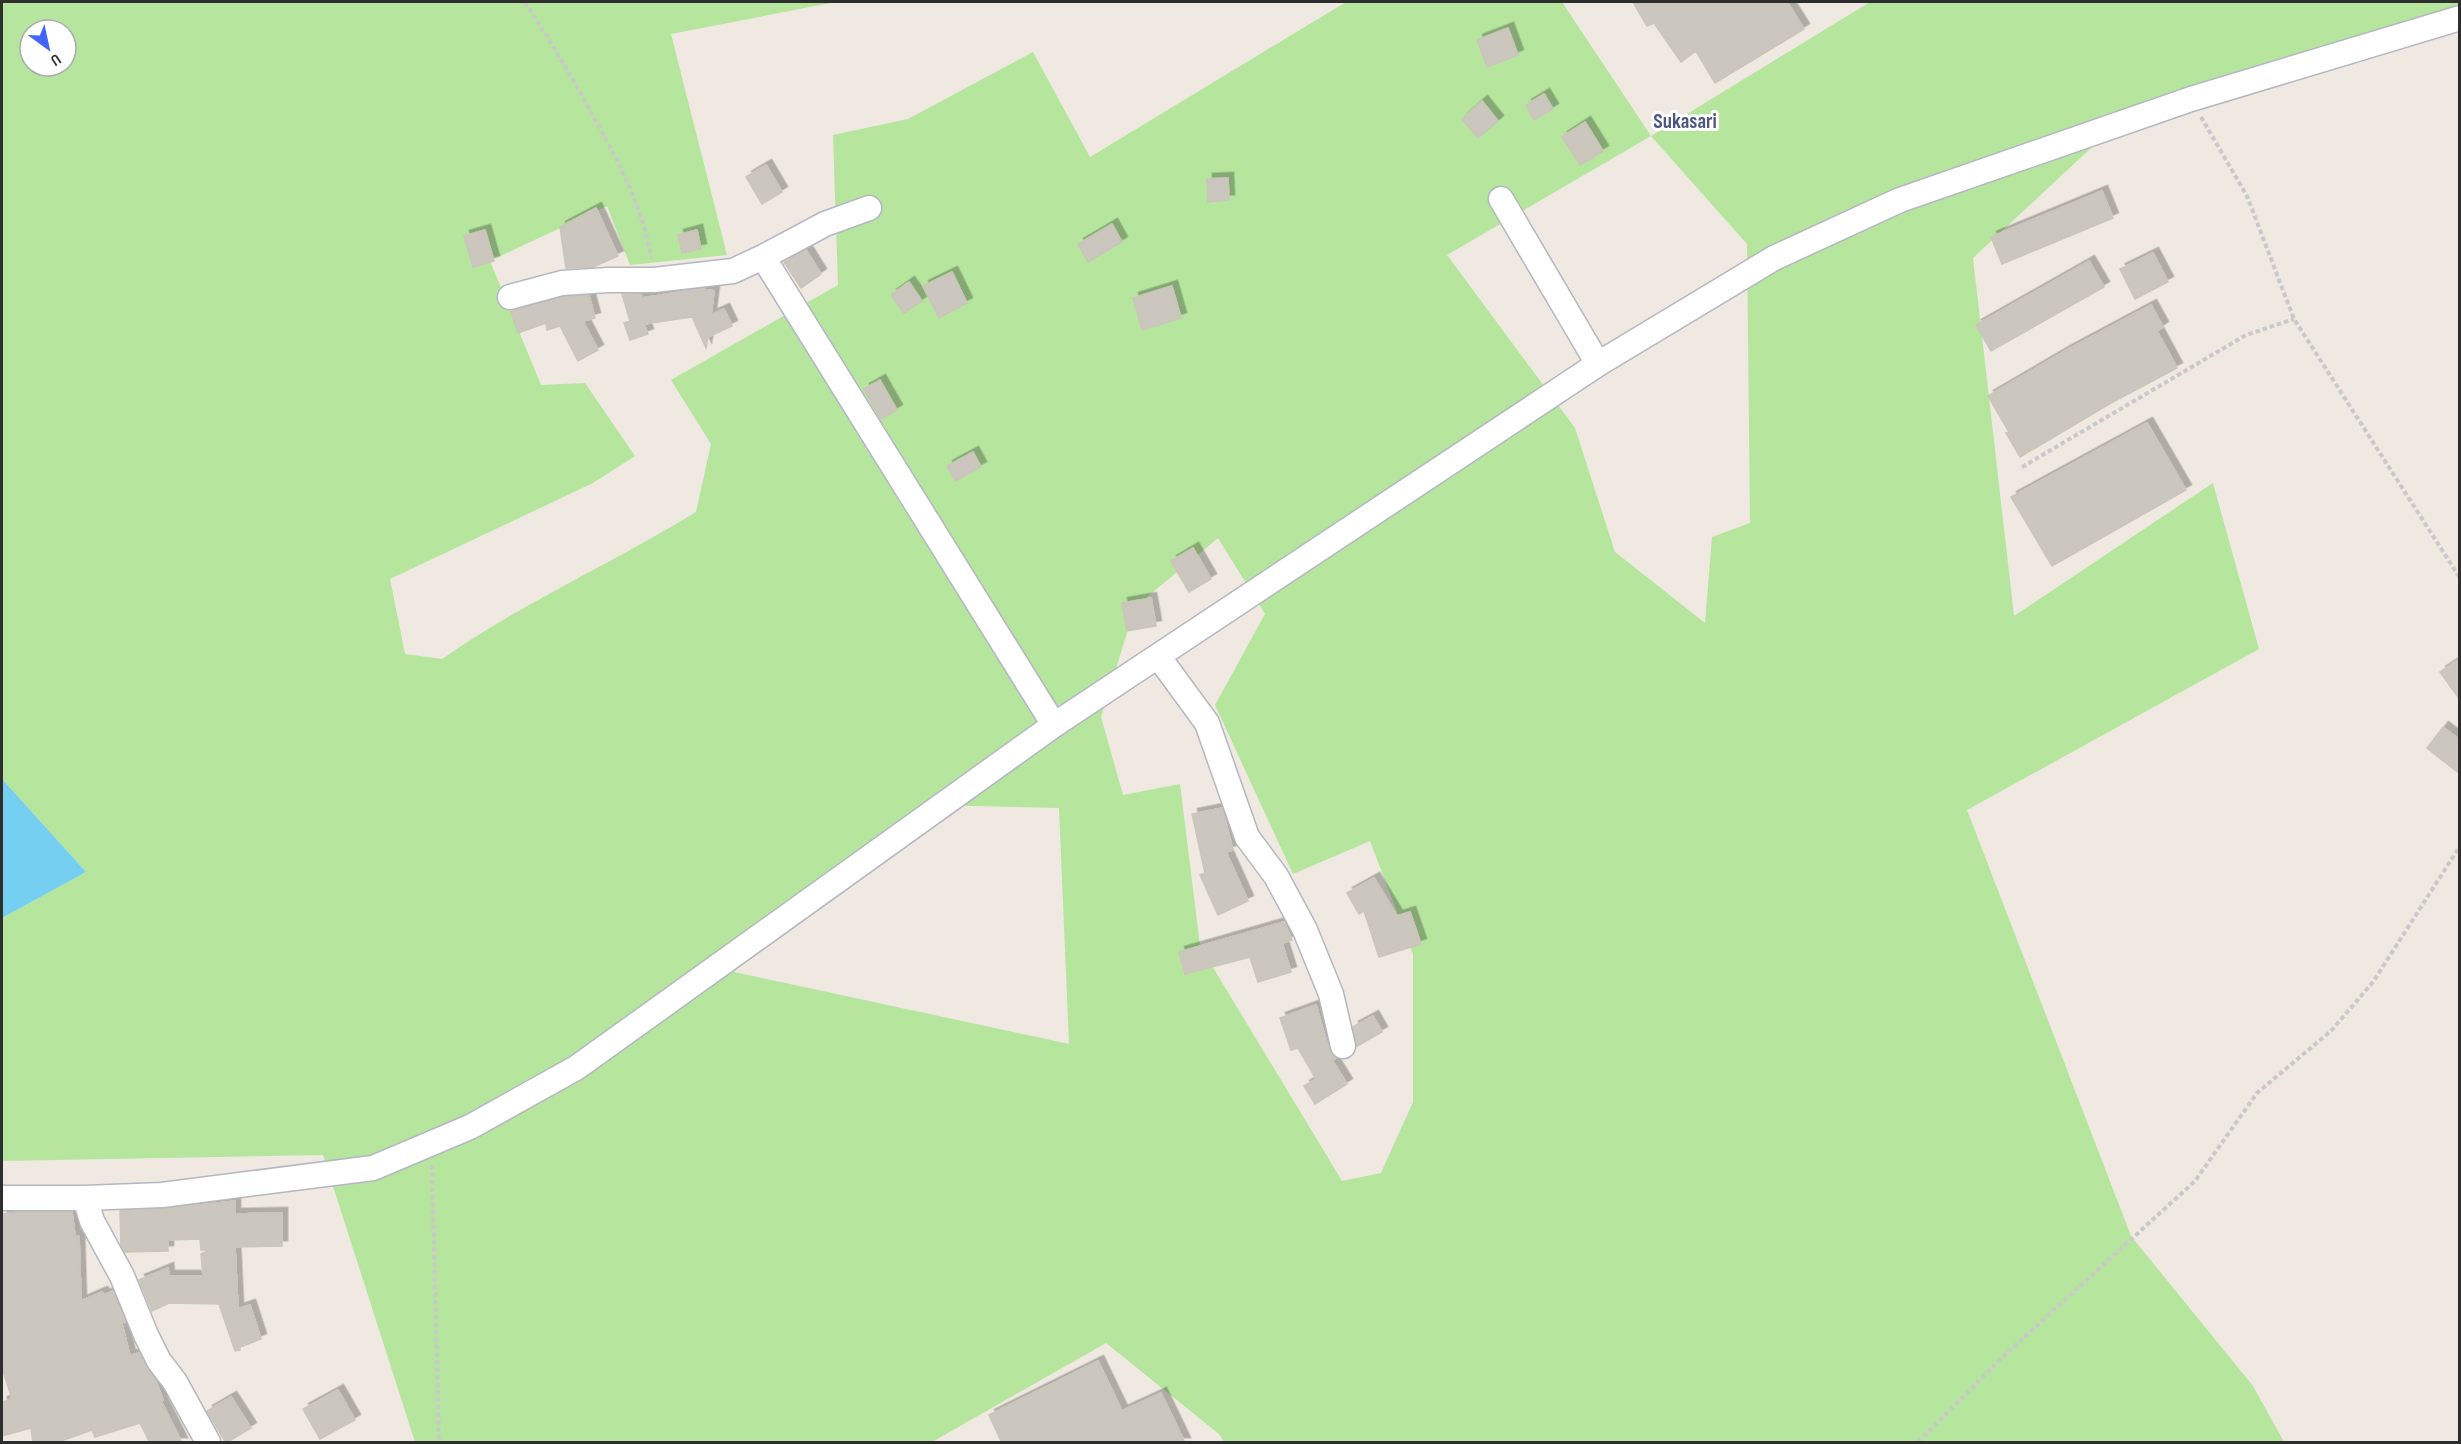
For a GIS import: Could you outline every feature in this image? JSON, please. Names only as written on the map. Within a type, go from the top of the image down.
[{"type":"street","points":[[2,1198],[162,1195],[373,1168],[470,1127],[576,1068],[1054,725],[1598,364],[1774,258],[1900,200],[2191,99],[2460,18]]},
{"type":"street","points":[[1501,199],[1598,364]]},
{"type":"street","points":[[510,297],[562,284],[608,280],[654,280],[733,271],[825,224],[869,208]]},
{"type":"street","points":[[763,257],[1054,725]]},
{"type":"street","points":[[1158,656],[1207,723],[1247,837],[1276,876],[1305,930],[1331,994],[1343,1046]]},
{"type":"street","points":[[85,1198],[92,1221],[122,1276],[154,1353],[175,1382],[208,1443]]},
{"type":"path","points":[[525,2],[565,64],[624,172],[646,227],[654,280]]},
{"type":"path","points":[[2191,99],[2247,196],[2294,319],[2460,578]]},
{"type":"path","points":[[2022,467],[2246,335],[2294,319]]},
{"type":"path","points":[[1918,1443],[2009,1351],[2195,1181],[2257,1093],[2331,1031],[2373,982],[2460,846]]},
{"type":"path","points":[[432,1143],[439,1443]]},
{"type":"green space","points":[[2,2],[836,2],[671,34],[727,255],[630,265],[607,206],[490,261],[541,385],[585,383],[635,456],[593,483],[390,579],[405,654],[442,659],[536,601],[696,512],[711,444],[671,380],[838,285],[833,135],[908,119],[1033,52],[1090,157],[1346,2],[1562,2],[1651,136],[1870,2],[2459,2],[2459,12],[2136,106],[1973,258],[2014,616],[2213,483],[2259,649],[1967,810],[2131,1236],[2253,1386],[2284,1442],[1224,1442],[1219,1434],[1106,1343],[932,1442],[415,1442],[323,1155],[2,1161],[2,918],[86,872],[2,779]],"holes":[[[1651,136],[1747,244],[1750,523],[1712,537],[1705,623],[1615,552],[1575,428],[1447,255]],[[1218,538],[1265,614],[1215,705],[1293,874],[1370,841],[1413,954],[1413,1102],[1381,1173],[1342,1181],[1200,946],[1180,784],[1123,795],[1101,717],[1135,607]],[[929,805],[1059,808],[1069,1044],[734,972]]]},
{"type":"water","points":[[2,779],[86,872],[2,918]]},
{"type":"building","points":[[1633,2],[1787,2],[1804,29],[1715,83],[1696,51],[1681,62],[1654,23],[1647,26]]},
{"type":"building","points":[[1508,28],[1518,55],[1487,67],[1477,40]]},
{"type":"building","points":[[1544,94],[1553,109],[1534,120],[1526,105]]},
{"type":"building","points":[[1482,101],[1498,121],[1478,138],[1462,119]]},
{"type":"building","points":[[1585,122],[1603,151],[1580,165],[1562,137]]},
{"type":"building","points":[[766,165],[782,192],[762,204],[746,177]]},
{"type":"building","points":[[1228,178],[1229,200],[1208,202],[1207,179]]},
{"type":"building","points":[[2102,191],[2113,218],[2002,264],[1991,237]]},
{"type":"building","points":[[596,208],[618,256],[593,267],[566,268],[560,227]]},
{"type":"building","points":[[1112,224],[1122,242],[1088,262],[1078,244]]},
{"type":"building","points":[[485,230],[494,261],[473,267],[464,236]]},
{"type":"building","points":[[697,230],[701,249],[682,253],[678,235]]},
{"type":"building","points":[[806,250],[821,274],[801,288],[784,262]]},
{"type":"building","points":[[2153,253],[2168,282],[2135,299],[2120,269]]},
{"type":"building","points":[[2089,261],[2104,287],[1991,351],[1976,325]]},
{"type":"building","points":[[952,272],[967,303],[939,318],[923,286]]},
{"type":"building","points":[[909,282],[922,301],[904,313],[891,295]]},
{"type":"building","points":[[1172,286],[1181,318],[1142,330],[1133,298]]},
{"type":"building","points":[[700,289],[714,291],[711,315],[724,309],[732,326],[708,337],[706,348],[692,317],[644,324],[648,334],[630,340],[624,323],[630,321],[622,294],[641,294],[642,298]]},
{"type":"building","points":[[589,296],[595,318],[583,321],[598,350],[578,361],[560,326],[547,330],[546,323],[518,333],[511,311],[564,297]]},
{"type":"building","points":[[2151,305],[2163,327],[2157,331],[2177,368],[2111,403],[2020,457],[2006,433],[2009,432],[1988,396]]},
{"type":"building","points":[[880,380],[897,410],[881,419],[864,389]]},
{"type":"building","points":[[2147,423],[2186,490],[2052,566],[2011,497]]},
{"type":"building","points":[[973,452],[981,467],[955,481],[947,466]]},
{"type":"building","points":[[1193,548],[1211,579],[1189,592],[1171,561]]},
{"type":"building","points":[[1151,598],[1156,626],[1127,631],[1122,603]]},
{"type":"building","points":[[2460,659],[2460,700],[2440,672]]},
{"type":"building","points":[[2443,727],[2460,740],[2460,774],[2427,748]]},
{"type":"building","points":[[1222,808],[1233,850],[1226,852],[1248,901],[1218,915],[1200,875],[1205,873],[1192,814]]},
{"type":"building","points":[[1374,878],[1397,916],[1410,912],[1421,944],[1379,957],[1364,911],[1359,914],[1347,893]]},
{"type":"building","points":[[1284,922],[1292,940],[1282,943],[1291,972],[1258,982],[1250,957],[1185,974],[1179,952]]},
{"type":"building","points":[[1316,1005],[1329,1050],[1336,1058],[1332,1060],[1347,1084],[1315,1104],[1304,1086],[1316,1079],[1298,1048],[1291,1050],[1280,1018]]},
{"type":"building","points":[[1373,1016],[1382,1032],[1357,1046],[1353,1027]]},
{"type":"building","points":[[235,1201],[235,1214],[282,1213],[282,1246],[235,1247],[238,1309],[250,1305],[261,1339],[235,1351],[219,1304],[169,1303],[152,1311],[139,1280],[168,1268],[169,1276],[203,1276],[201,1254],[210,1250],[201,1250],[200,1239],[168,1240],[168,1251],[125,1252],[121,1245],[120,1211],[164,1209]]},
{"type":"building","points":[[72,1212],[75,1236],[79,1236],[81,1301],[102,1292],[104,1295],[113,1291],[125,1322],[122,1324],[130,1356],[139,1353],[155,1379],[163,1400],[161,1401],[182,1443],[150,1443],[140,1423],[95,1437],[92,1430],[61,1441],[33,1443],[31,1428],[2,1436],[2,1402],[12,1399],[2,1368],[2,1214]]},
{"type":"building","points":[[1098,1361],[1122,1411],[1161,1393],[1185,1443],[1002,1443],[989,1415]]},
{"type":"building","points":[[338,1390],[355,1420],[320,1439],[303,1409]]},
{"type":"building","points":[[231,1397],[251,1428],[226,1443],[207,1411]]},
{"type":"district","name":"Sukasari","points":[[1685,121]]}]
